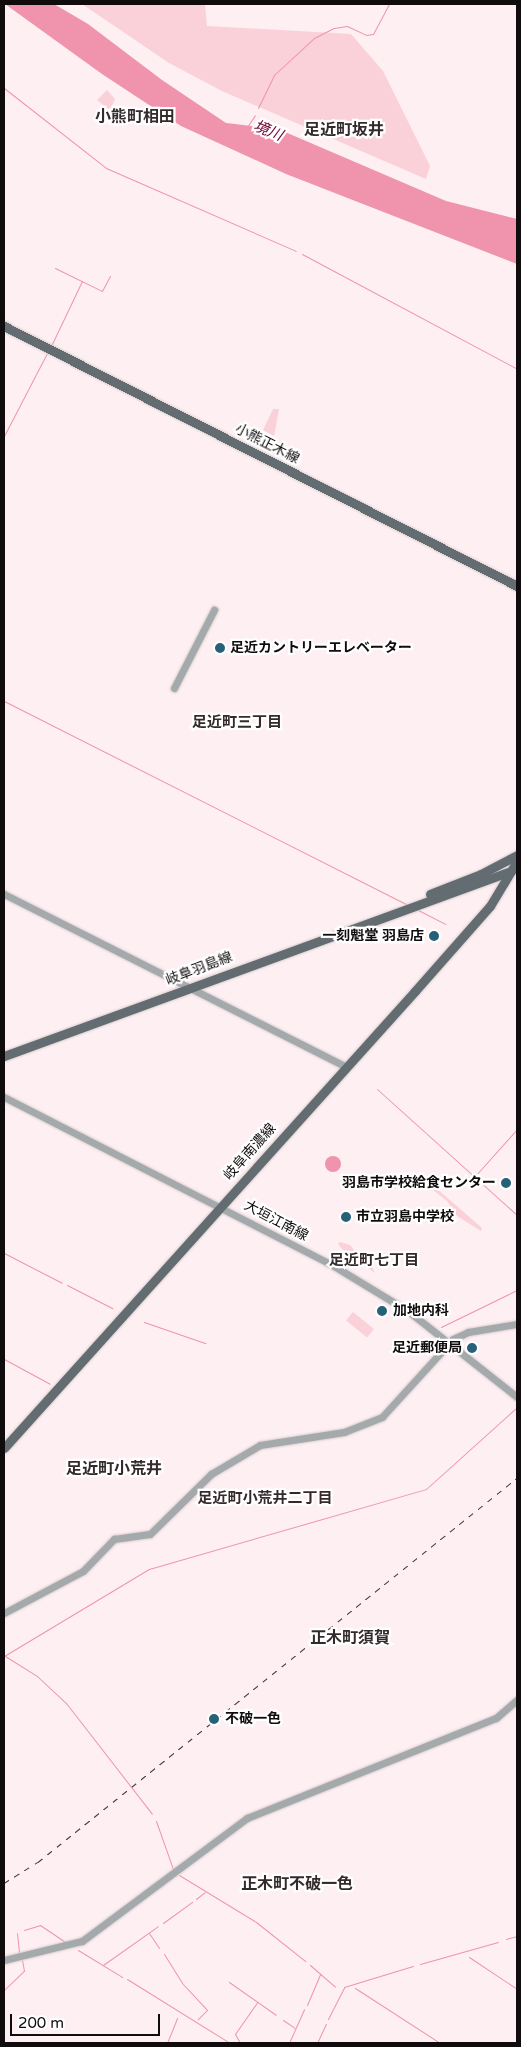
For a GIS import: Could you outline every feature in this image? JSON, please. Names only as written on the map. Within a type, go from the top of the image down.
[{"type":"main road","name":"小熊正木線","points":[[4,326],[517,586]]},
{"type":"main road","name":"岐阜羽島線","points":[[404,908],[517,855]]},
{"type":"main road","name":"岐阜南濃線","points":[[4,1448],[490,906],[514,869],[517,861]]},
{"type":"main road","name":"岐阜羽島線","points":[[4,1056],[514,869]]},
{"type":"street","points":[[174,688],[214,610]]},
{"type":"street","points":[[4,894],[346,1067]]},
{"type":"street","name":"大垣江南線","points":[[4,1098],[220,1206],[334,1266],[397,1304],[449,1342],[517,1397]]},
{"type":"street","points":[[4,1613],[83,1571],[114,1539],[150,1534],[211,1474],[260,1444],[344,1432],[382,1417],[449,1342],[468,1332],[517,1324]]},
{"type":"street","points":[[4,1960],[82,1940],[246,1818],[496,1718],[517,1700]]},
{"type":"shaded area","points":[[82,4],[205,4],[207,26],[351,34],[383,71],[430,166],[426,179],[222,91],[169,63]]},
{"type":"shaded area","points":[[107,90],[115,99],[110,110],[97,100]]},
{"type":"shaded area","points":[[273,409],[279,409],[274,436],[263,430]]},
{"type":"shaded area","points":[[436,1188],[482,1228],[481,1231],[457,1216],[447,1201],[432,1189]]},
{"type":"shaded area","points":[[340,1242],[350,1245],[361,1259],[370,1262],[375,1273],[343,1250],[338,1244]]},
{"type":"shaded area","points":[[353,1312],[374,1329],[367,1338],[346,1321]]},
{"type":"water","name":"境川","points":[[5,4],[54,4],[88,24],[162,80],[226,123],[278,129],[446,201],[517,219],[517,264],[286,174],[181,126],[102,74]]},
{"type":"water","points":[[330,1156],[336,1156],[341,1161],[339,1170],[330,1172],[325,1167],[325,1161]]},
{"type":"waterway","points":[[258,108],[274,75],[314,38],[334,28],[347,26],[366,35],[373,34],[389,4]]},
{"type":"waterway","points":[[4,88],[106,168],[296,251]]},
{"type":"waterway","name":"境川","points":[[247,127],[255,115]]},
{"type":"waterway","points":[[302,254],[517,369]]},
{"type":"waterway","points":[[55,268],[102,291],[110,276]]},
{"type":"waterway","points":[[51,346],[82,281]]},
{"type":"waterway","points":[[4,436],[48,351]]},
{"type":"waterway","points":[[4,701],[408,905]]},
{"type":"waterway","points":[[418,910],[446,924]]},
{"type":"waterway","points":[[377,1089],[517,1215]]},
{"type":"waterway","points":[[475,1176],[517,1129]]},
{"type":"waterway","points":[[4,1253],[62,1283]]},
{"type":"waterway","points":[[67,1285],[112,1308]]},
{"type":"waterway","points":[[441,1327],[517,1290]]},
{"type":"waterway","points":[[144,1322],[205,1343]]},
{"type":"waterway","points":[[4,1359],[50,1384]]},
{"type":"waterway","points":[[4,1656],[149,1569],[426,1489],[517,1407]]},
{"type":"waterway","points":[[5,1656],[37,1676],[66,1703],[152,1814]]},
{"type":"waterway","points":[[156,1821],[173,1869]]},
{"type":"waterway","points":[[179,1875],[256,1922],[305,1961]]},
{"type":"waterway","points":[[196,1899],[205,1892]]},
{"type":"waterway","points":[[163,1923],[192,1902]]},
{"type":"waterway","points":[[24,1930],[40,1925],[65,1942]]},
{"type":"waterway","points":[[103,1965],[158,1926]]},
{"type":"waterway","points":[[17,1933],[19,1952]]},
{"type":"waterway","points":[[149,1933],[159,1948]]},
{"type":"waterway","points":[[506,1939],[517,1936]]},
{"type":"waterway","points":[[420,1964],[498,1942]]},
{"type":"waterway","points":[[78,1950],[122,1977]]},
{"type":"waterway","points":[[164,1954],[182,1983],[207,2010],[198,2019]]},
{"type":"waterway","points":[[469,1957],[517,1989]]},
{"type":"waterway","points":[[4,1990],[24,1971],[22,1960]]},
{"type":"waterway","points":[[310,1965],[335,1987]]},
{"type":"waterway","points":[[328,2019],[344,1987],[413,1966]]},
{"type":"waterway","points":[[307,2005],[320,1974]]},
{"type":"waterway","points":[[127,1979],[230,2043]]},
{"type":"waterway","points":[[229,1982],[276,2015]]},
{"type":"waterway","points":[[355,1988],[440,2043]]},
{"type":"waterway","points":[[240,2043],[235,2034],[257,2002]]},
{"type":"waterway","points":[[289,2043],[304,2009]]},
{"type":"waterway","points":[[167,2043],[177,2018]]},
{"type":"waterway","points":[[283,2020],[295,2028]]},
{"type":"waterway","points":[[317,2043],[326,2024]]},
{"type":"railway","points":[[4,1883],[38,1862],[517,1478]]},
{"type":"place","name":"足近カントリーエレベーター","points":[[220,648]]},
{"type":"place","name":"一刻魁堂 羽島店","points":[[434,936]]},
{"type":"place","name":"羽島市学校給食センター","points":[[506,1183]]},
{"type":"place","name":"市立羽島中学校","points":[[346,1217]]},
{"type":"place","name":"加地内科","points":[[382,1311]]},
{"type":"place","name":"足近郵便局","points":[[472,1348]]},
{"type":"place","name":"不破一色","points":[[214,1719]]},
{"type":"district","name":"小熊町相田","points":[[135,117]]},
{"type":"district","name":"足近町坂井","points":[[344,130]]},
{"type":"district","name":"足近町三丁目","points":[[237,723]]},
{"type":"district","name":"足近町七丁目","points":[[374,1261]]},
{"type":"district","name":"足近町小荒井","points":[[114,1469]]},
{"type":"district","name":"足近町小荒井二丁目","points":[[265,1499]]},
{"type":"district","name":"正木町須賀","points":[[350,1638]]},
{"type":"district","name":"正木町不破一色","points":[[297,1884]]}]
